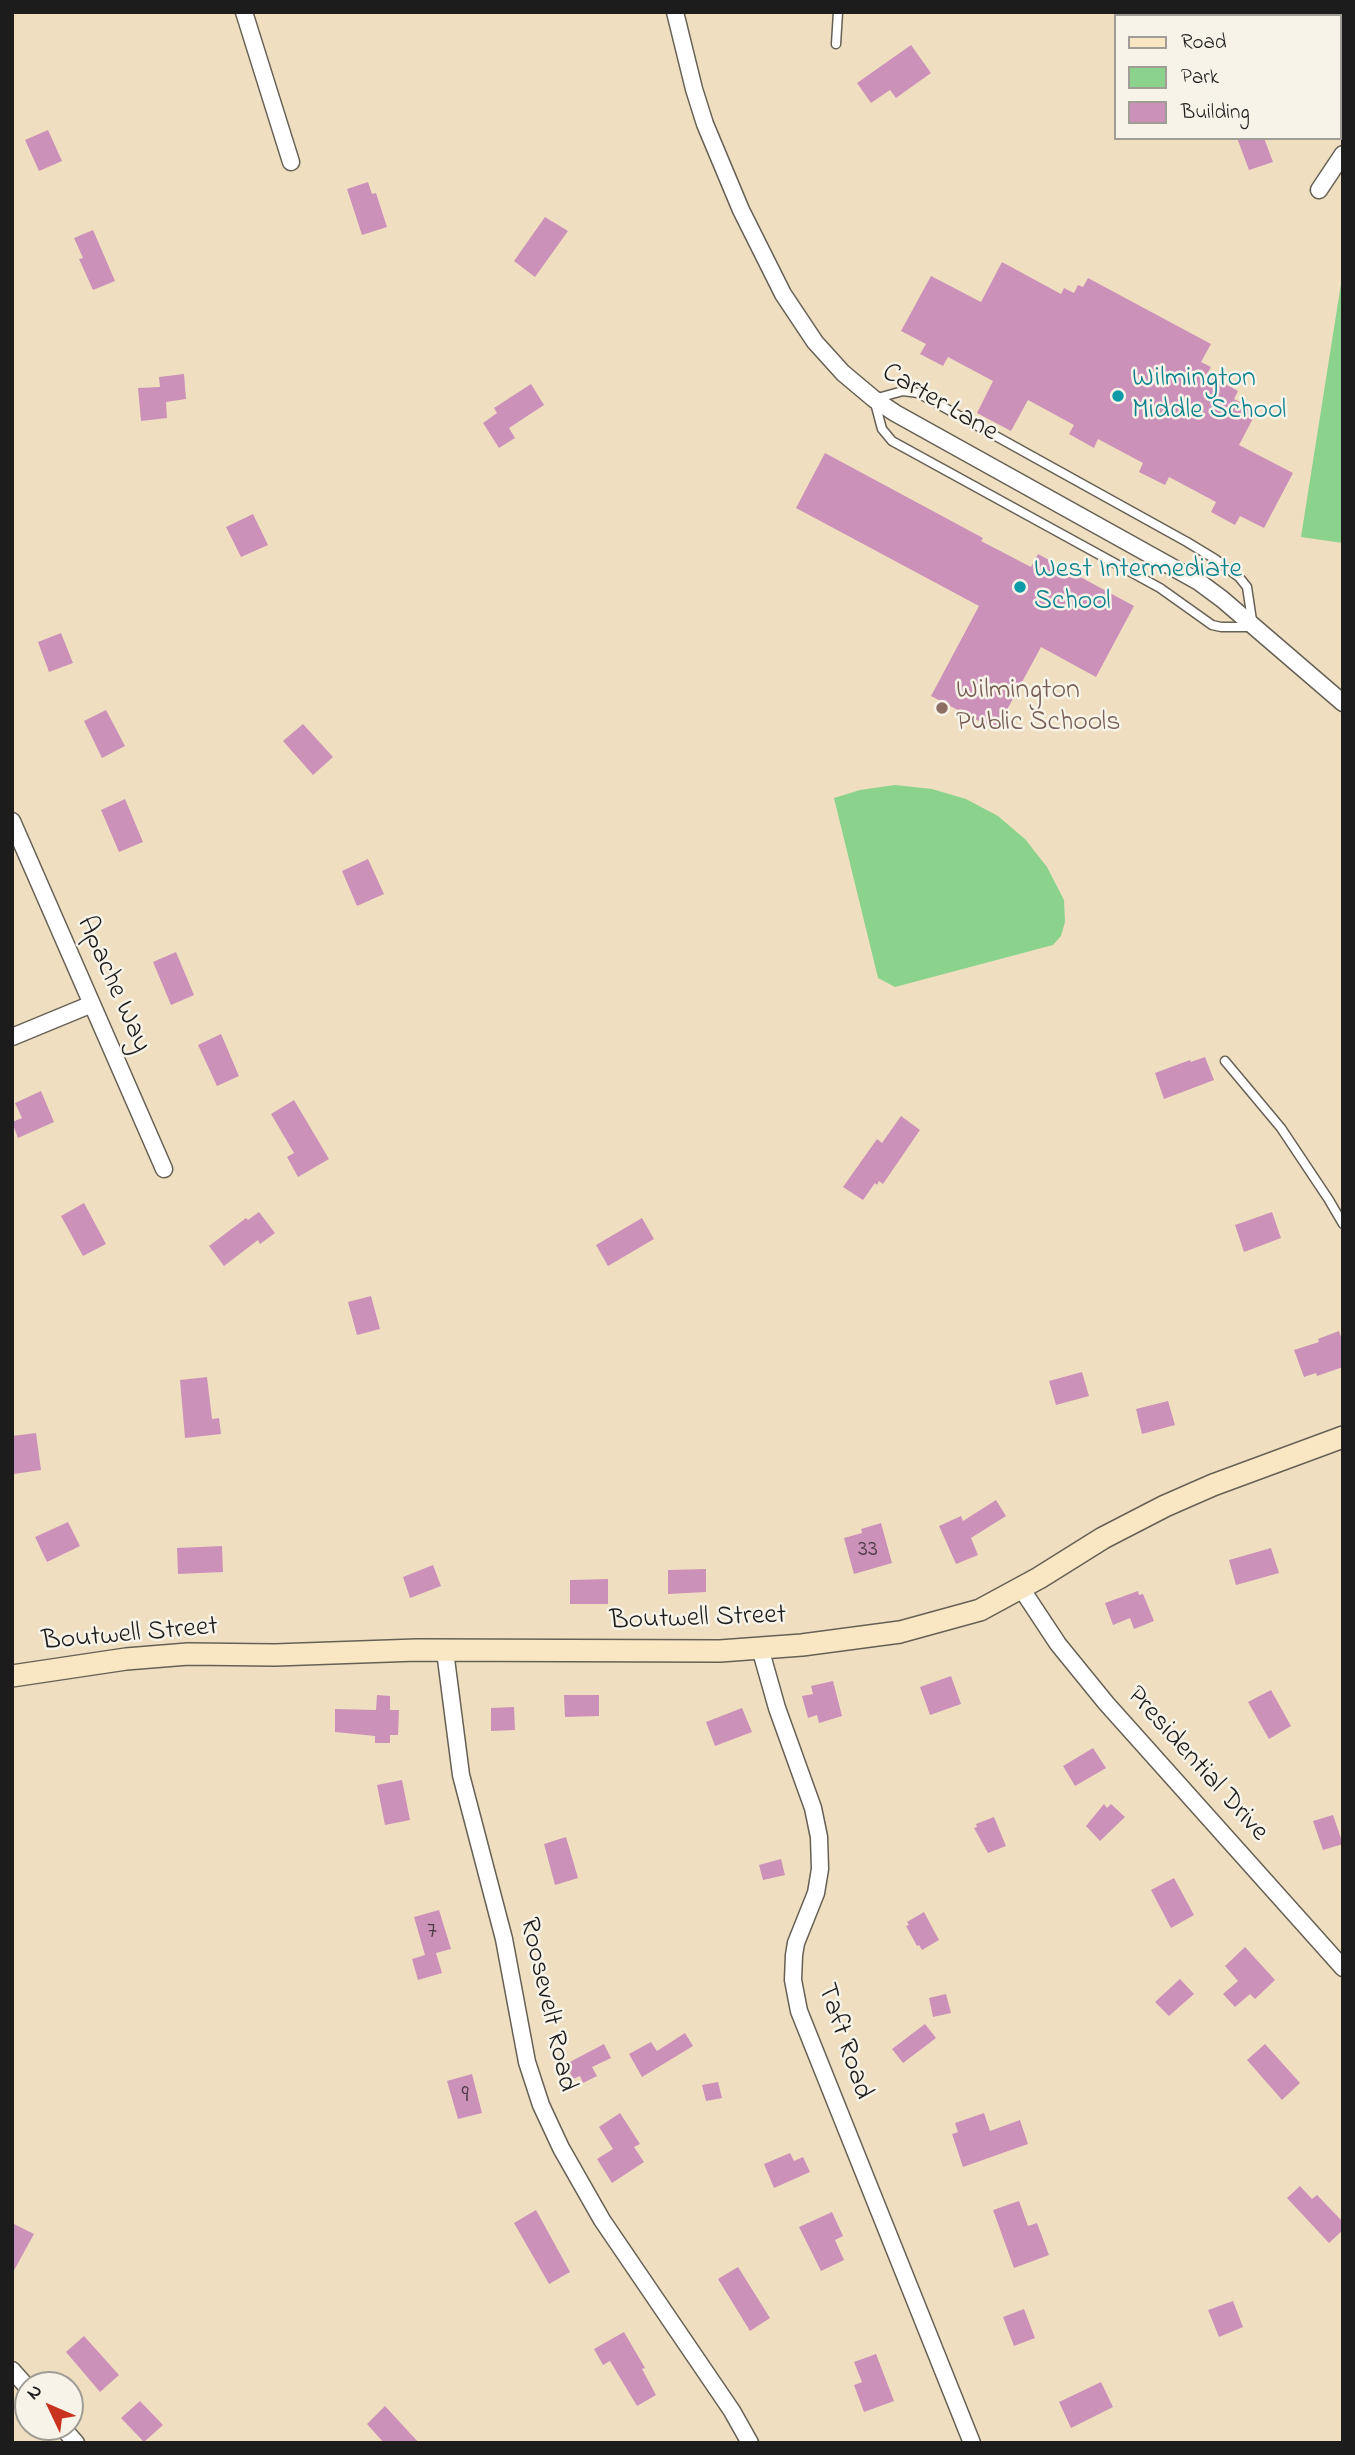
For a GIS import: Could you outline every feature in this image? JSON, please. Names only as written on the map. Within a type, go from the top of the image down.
[{"type":"street","points":[[244,12],[290,162]]},
{"type":"street","name":"Carter Lane","points":[[675,12],[694,89],[718,161],[783,294],[815,342],[843,373],[874,399],[1173,566],[1222,599],[1343,704]]},
{"type":"street","points":[[1319,190],[1343,154]]},
{"type":"street","name":"Apache Way","points":[[12,821],[164,1169]]},
{"type":"street","points":[[12,1037],[92,1004]]},
{"type":"street","name":"Boutwell Street","points":[[12,1676],[188,1654],[275,1656],[417,1650],[706,1651],[860,1639],[900,1632],[980,1610],[1112,1533],[1166,1506],[1213,1485],[1343,1437]]},
{"type":"street","name":"Presidential Drive","points":[[1021,1588],[1064,1652],[1106,1703],[1343,1968]]},
{"type":"street","name":"Taft Road","points":[[760,1648],[777,1708],[813,1808],[818,1837],[820,1869],[816,1893],[796,1943],[794,1955],[793,1980],[799,2011],[972,2443]]},
{"type":"street","name":"Roosevelt Road","points":[[446,1651],[461,1775],[504,1939],[527,2062],[541,2105],[561,2148],[603,2220],[732,2411],[750,2443]]},
{"type":"lane","points":[[836,44],[838,12]]},
{"type":"lane","points":[[903,391],[918,393],[1187,541],[1246,584],[1253,627],[1212,625],[1160,588],[892,441],[881,429],[874,399],[903,391]]},
{"type":"lane","points":[[1225,1061],[1281,1128],[1343,1224]]},
{"type":"green space","points":[[1343,271],[1343,543],[1301,537]]},
{"type":"green space","points":[[895,785],[932,789],[966,799],[998,816],[1025,839],[1047,867],[1064,900],[1065,922],[1061,936],[1053,945],[895,987],[878,978],[834,798],[860,790]]},
{"type":"building","points":[[911,45],[931,73],[896,98],[890,90],[871,103],[857,83]]},
{"type":"building","points":[[48,130],[62,161],[39,171],[25,140]]},
{"type":"building","points":[[1238,140],[1265,140],[1273,162],[1249,170]]},
{"type":"building","points":[[368,182],[372,194],[376,193],[387,227],[362,235],[347,189]]},
{"type":"building","points":[[545,217],[568,231],[535,277],[514,261]]},
{"type":"building","points":[[93,230],[115,281],[93,290],[79,259],[83,258],[74,238]]},
{"type":"building","name":"Wilmington Middle School","points":[[1002,262],[1061,294],[1064,288],[1074,293],[1078,285],[1083,287],[1088,278],[1211,344],[1201,362],[1211,367],[1207,374],[1238,391],[1234,399],[1257,411],[1239,445],[1293,473],[1264,528],[1240,516],[1235,525],[1211,512],[1216,502],[1169,477],[1165,485],[1139,472],[1143,463],[1098,439],[1094,448],[1069,434],[1074,425],[1028,400],[1011,431],[977,413],[993,381],[948,357],[943,366],[920,354],[926,344],[901,331],[931,276],[981,302]]},
{"type":"building","points":[[184,374],[186,399],[166,402],[167,418],[141,421],[138,388],[160,387],[159,377]]},
{"type":"building","points":[[531,384],[544,405],[509,428],[515,438],[499,448],[483,423],[497,413],[494,408]]},
{"type":"building","name":"West Intermediate School","points":[[825,453],[983,538],[981,541],[1031,567],[1038,554],[1134,606],[1096,677],[1041,647],[996,730],[931,696],[979,606],[796,508]]},
{"type":"building","points":[[253,514],[268,545],[241,557],[226,527]]},
{"type":"building","points":[[61,633],[73,663],[49,672],[38,642]]},
{"type":"building","points":[[106,710],[125,746],[102,758],[84,721]]},
{"type":"building","points":[[303,724],[333,757],[313,775],[283,741]]},
{"type":"building","points":[[125,799],[143,842],[119,852],[101,810]]},
{"type":"building","points":[[368,859],[384,894],[357,906],[342,871]]},
{"type":"building","points":[[176,952],[194,995],[171,1005],[153,962]]},
{"type":"building","points":[[221,1034],[239,1076],[217,1086],[198,1045]]},
{"type":"building","points":[[1205,1057],[1214,1080],[1164,1099],[1155,1073]]},
{"type":"building","points":[[41,1091],[54,1122],[18,1138],[12,1122],[22,1118],[15,1103]]},
{"type":"building","points":[[294,1100],[329,1159],[298,1177],[287,1157],[294,1153],[271,1114]]},
{"type":"building","points":[[901,1116],[920,1130],[883,1184],[879,1181],[877,1185],[875,1183],[863,1200],[843,1187],[877,1139],[882,1143]]},
{"type":"building","points":[[84,1203],[106,1244],[83,1256],[61,1216]]},
{"type":"building","points":[[259,1212],[275,1233],[260,1244],[258,1240],[224,1266],[209,1246],[246,1218],[248,1220]]},
{"type":"building","points":[[1272,1212],[1281,1238],[1244,1252],[1235,1225]]},
{"type":"building","points":[[642,1218],[654,1239],[608,1266],[596,1245]]},
{"type":"building","points":[[371,1296],[380,1329],[357,1335],[348,1302]]},
{"type":"building","points":[[1339,1331],[1343,1343],[1343,1367],[1317,1376],[1316,1373],[1304,1377],[1294,1350],[1319,1342],[1318,1339]]},
{"type":"building","points":[[1082,1372],[1089,1396],[1056,1405],[1049,1381]]},
{"type":"building","points":[[207,1377],[212,1419],[219,1418],[221,1434],[185,1438],[180,1380]]},
{"type":"building","points":[[1168,1401],[1175,1425],[1142,1434],[1136,1409]]},
{"type":"building","points":[[36,1433],[41,1470],[14,1474],[12,1436]]},
{"type":"building","points":[[996,1500],[1006,1516],[971,1538],[978,1555],[956,1564],[939,1526],[961,1516],[963,1521]]},
{"type":"building","points":[[68,1522],[80,1546],[47,1562],[35,1537]]},
{"type":"building","points":[[881,1523],[892,1563],[854,1574],[844,1538],[862,1533],[861,1529]]},
{"type":"building","points":[[222,1546],[223,1572],[178,1574],[177,1548]]},
{"type":"building","points":[[1271,1548],[1279,1573],[1236,1585],[1229,1560]]},
{"type":"building","points":[[433,1565],[441,1586],[410,1598],[403,1577]]},
{"type":"building","points":[[706,1569],[706,1592],[668,1594],[668,1570]]},
{"type":"building","points":[[608,1579],[608,1604],[570,1604],[570,1580]]},
{"type":"building","points":[[1138,1591],[1139,1595],[1143,1594],[1154,1621],[1134,1629],[1130,1618],[1113,1625],[1105,1603]]},
{"type":"building","points":[[951,1676],[961,1704],[930,1715],[920,1687]]},
{"type":"building","points":[[833,1681],[842,1716],[819,1723],[817,1715],[808,1718],[802,1696],[813,1694],[811,1686]]},
{"type":"building","points":[[1271,1690],[1291,1726],[1269,1739],[1248,1702]]},
{"type":"building","points":[[377,1695],[390,1696],[390,1710],[399,1710],[398,1735],[390,1735],[390,1743],[375,1743],[375,1736],[335,1732],[335,1709],[376,1710]]},
{"type":"building","points":[[564,1695],[599,1695],[599,1716],[565,1717]]},
{"type":"building","points":[[514,1707],[515,1730],[491,1731],[491,1708]]},
{"type":"building","points":[[742,1708],[752,1732],[715,1746],[706,1722]]},
{"type":"building","points":[[1093,1748],[1106,1768],[1075,1786],[1063,1766]]},
{"type":"building","points":[[402,1780],[410,1820],[385,1825],[377,1785]]},
{"type":"building","points":[[1104,1804],[1107,1808],[1111,1804],[1125,1817],[1100,1841],[1086,1826]]},
{"type":"building","points":[[1333,1815],[1343,1844],[1323,1850],[1313,1821]]},
{"type":"building","points":[[994,1817],[1006,1846],[988,1853],[974,1828],[977,1827],[976,1824]]},
{"type":"building","points":[[566,1837],[578,1878],[555,1885],[544,1844]]},
{"type":"building","points":[[781,1859],[785,1875],[763,1880],[759,1865]]},
{"type":"building","points":[[1174,1878],[1194,1915],[1171,1928],[1151,1890]]},
{"type":"building","points":[[439,1910],[451,1949],[436,1953],[442,1973],[418,1980],[412,1959],[425,1955],[414,1917]]},
{"type":"building","points":[[924,1912],[939,1940],[922,1950],[906,1926],[909,1925],[907,1922]]},
{"type":"building","points":[[1245,1947],[1275,1980],[1255,1999],[1250,1994],[1235,2007],[1223,1994],[1238,1981],[1225,1966]]},
{"type":"building","points":[[1180,1979],[1194,1994],[1169,2016],[1155,2002]]},
{"type":"building","points":[[946,1994],[951,2013],[933,2017],[929,1998]]},
{"type":"building","points":[[925,2024],[936,2038],[903,2063],[892,2049]]},
{"type":"building","points":[[685,2033],[693,2046],[642,2077],[629,2054],[651,2042],[657,2051]]},
{"type":"building","points":[[604,2044],[611,2058],[592,2067],[597,2076],[583,2083],[580,2076],[573,2079],[566,2064]]},
{"type":"building","points":[[1265,2044],[1300,2083],[1282,2100],[1247,2060]]},
{"type":"building","points":[[472,2074],[482,2113],[458,2119],[447,2081]]},
{"type":"building","points":[[718,2082],[722,2098],[706,2101],[702,2085]]},
{"type":"building","points":[[620,2113],[640,2144],[634,2147],[644,2162],[612,2183],[597,2159],[613,2149],[599,2127]]},
{"type":"building","points":[[984,2113],[990,2131],[1020,2120],[1028,2144],[963,2167],[952,2134],[958,2132],[955,2123]]},
{"type":"building","points":[[790,2153],[794,2161],[803,2157],[810,2172],[774,2188],[764,2164]]},
{"type":"building","points":[[1300,2186],[1312,2199],[1317,2195],[1343,2222],[1343,2230],[1329,2243],[1287,2198]]},
{"type":"building","points":[[1019,2201],[1028,2226],[1037,2223],[1049,2255],[1014,2268],[993,2210]]},
{"type":"building","points":[[536,2210],[570,2272],[549,2284],[514,2223]]},
{"type":"building","points":[[832,2212],[843,2236],[835,2240],[844,2260],[821,2271],[799,2227]]},
{"type":"building","points":[[12,2223],[34,2234],[12,2274]]},
{"type":"building","points":[[738,2267],[770,2318],[750,2331],[718,2279]]},
{"type":"building","points":[[1233,2301],[1243,2327],[1219,2337],[1208,2310]]},
{"type":"building","points":[[1024,2309],[1035,2338],[1014,2346],[1003,2317]]},
{"type":"building","points":[[624,2332],[645,2368],[642,2369],[656,2395],[637,2406],[610,2361],[603,2365],[594,2349]]},
{"type":"building","points":[[84,2336],[119,2375],[100,2392],[66,2352]]},
{"type":"building","points":[[876,2354],[894,2401],[864,2412],[854,2385],[862,2382],[854,2362]]},
{"type":"building","points":[[1101,2382],[1113,2407],[1071,2428],[1059,2402]]},
{"type":"building","points":[[140,2401],[163,2425],[144,2442],[121,2418]]},
{"type":"building","points":[[385,2406],[419,2443],[384,2443],[367,2424]]},
{"type":"place","name":"Wilmington Middle School","points":[[1118,396]]},
{"type":"place","name":"West Intermediate School","points":[[1020,587]]},
{"type":"place","name":"Wilmington Public Schools","points":[[942,708]]}]
